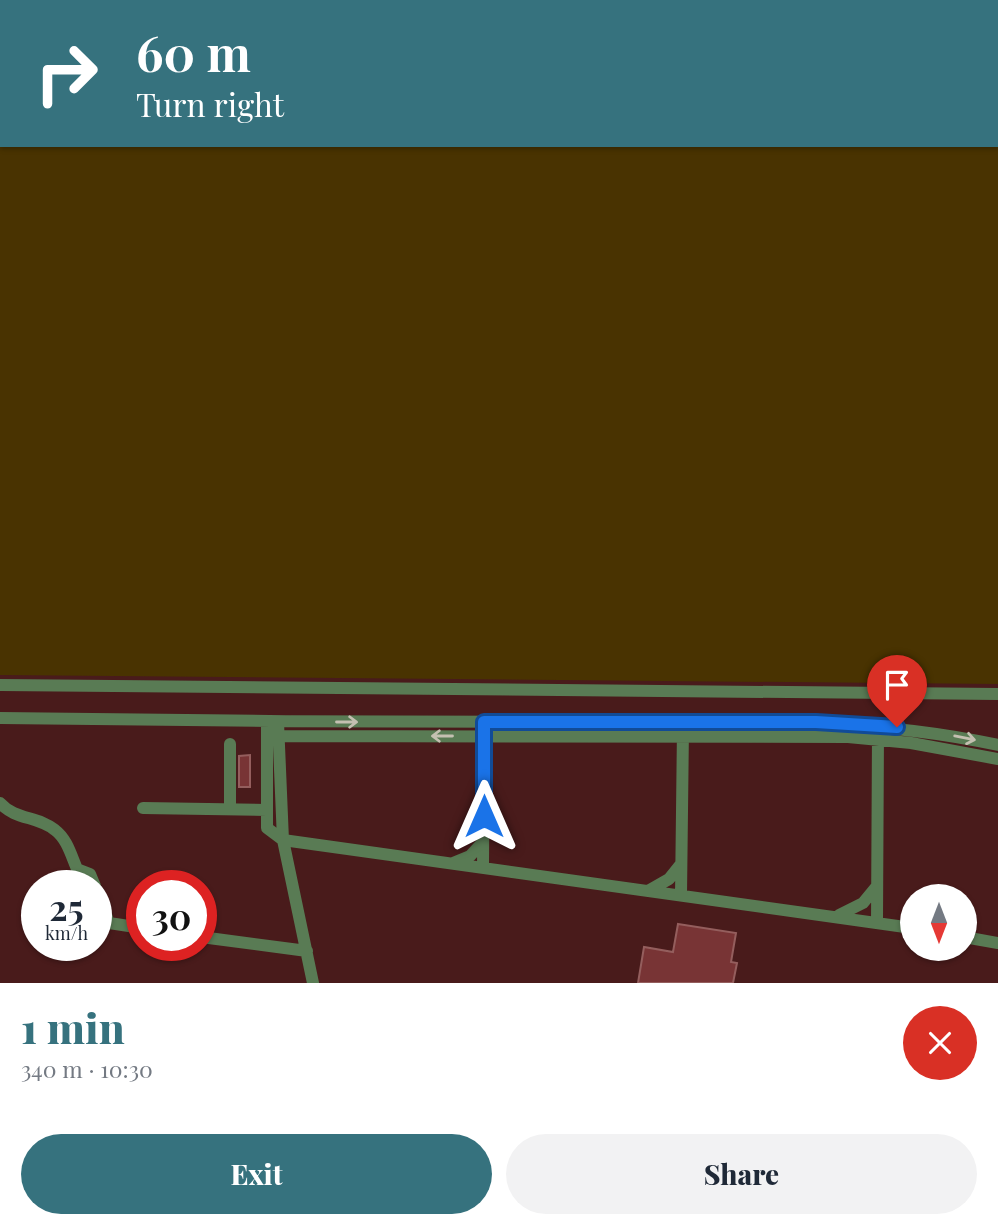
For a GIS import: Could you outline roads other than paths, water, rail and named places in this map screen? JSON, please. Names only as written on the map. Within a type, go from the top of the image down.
[{"type":"street","points":[[0,685],[998,694]]},
{"type":"street","points":[[0,718],[878,725],[998,745]]},
{"type":"street","points":[[273,722],[279,736],[283,840],[313,983]]},
{"type":"street","points":[[273,722],[267,828],[283,840],[900,926]]},
{"type":"street","points":[[483,868],[484,722]]},
{"type":"street","points":[[681,895],[683,722]]},
{"type":"street","points":[[877,922],[878,725]]},
{"type":"street","points":[[279,736],[878,739],[998,759]]},
{"type":"street","points":[[230,744],[230,809]]},
{"type":"street","points":[[0,803],[17,816],[54,829],[64,840],[80,870]]},
{"type":"street","points":[[143,808],[267,810]]},
{"type":"street","points":[[450,863],[470,856],[483,842]]},
{"type":"street","points":[[648,891],[669,879],[682,863]]},
{"type":"street","points":[[836,916],[863,903],[877,886]]},
{"type":"street","points":[[217,939],[307,951]]},
{"type":"street","points":[[977,939],[998,943]]}]
